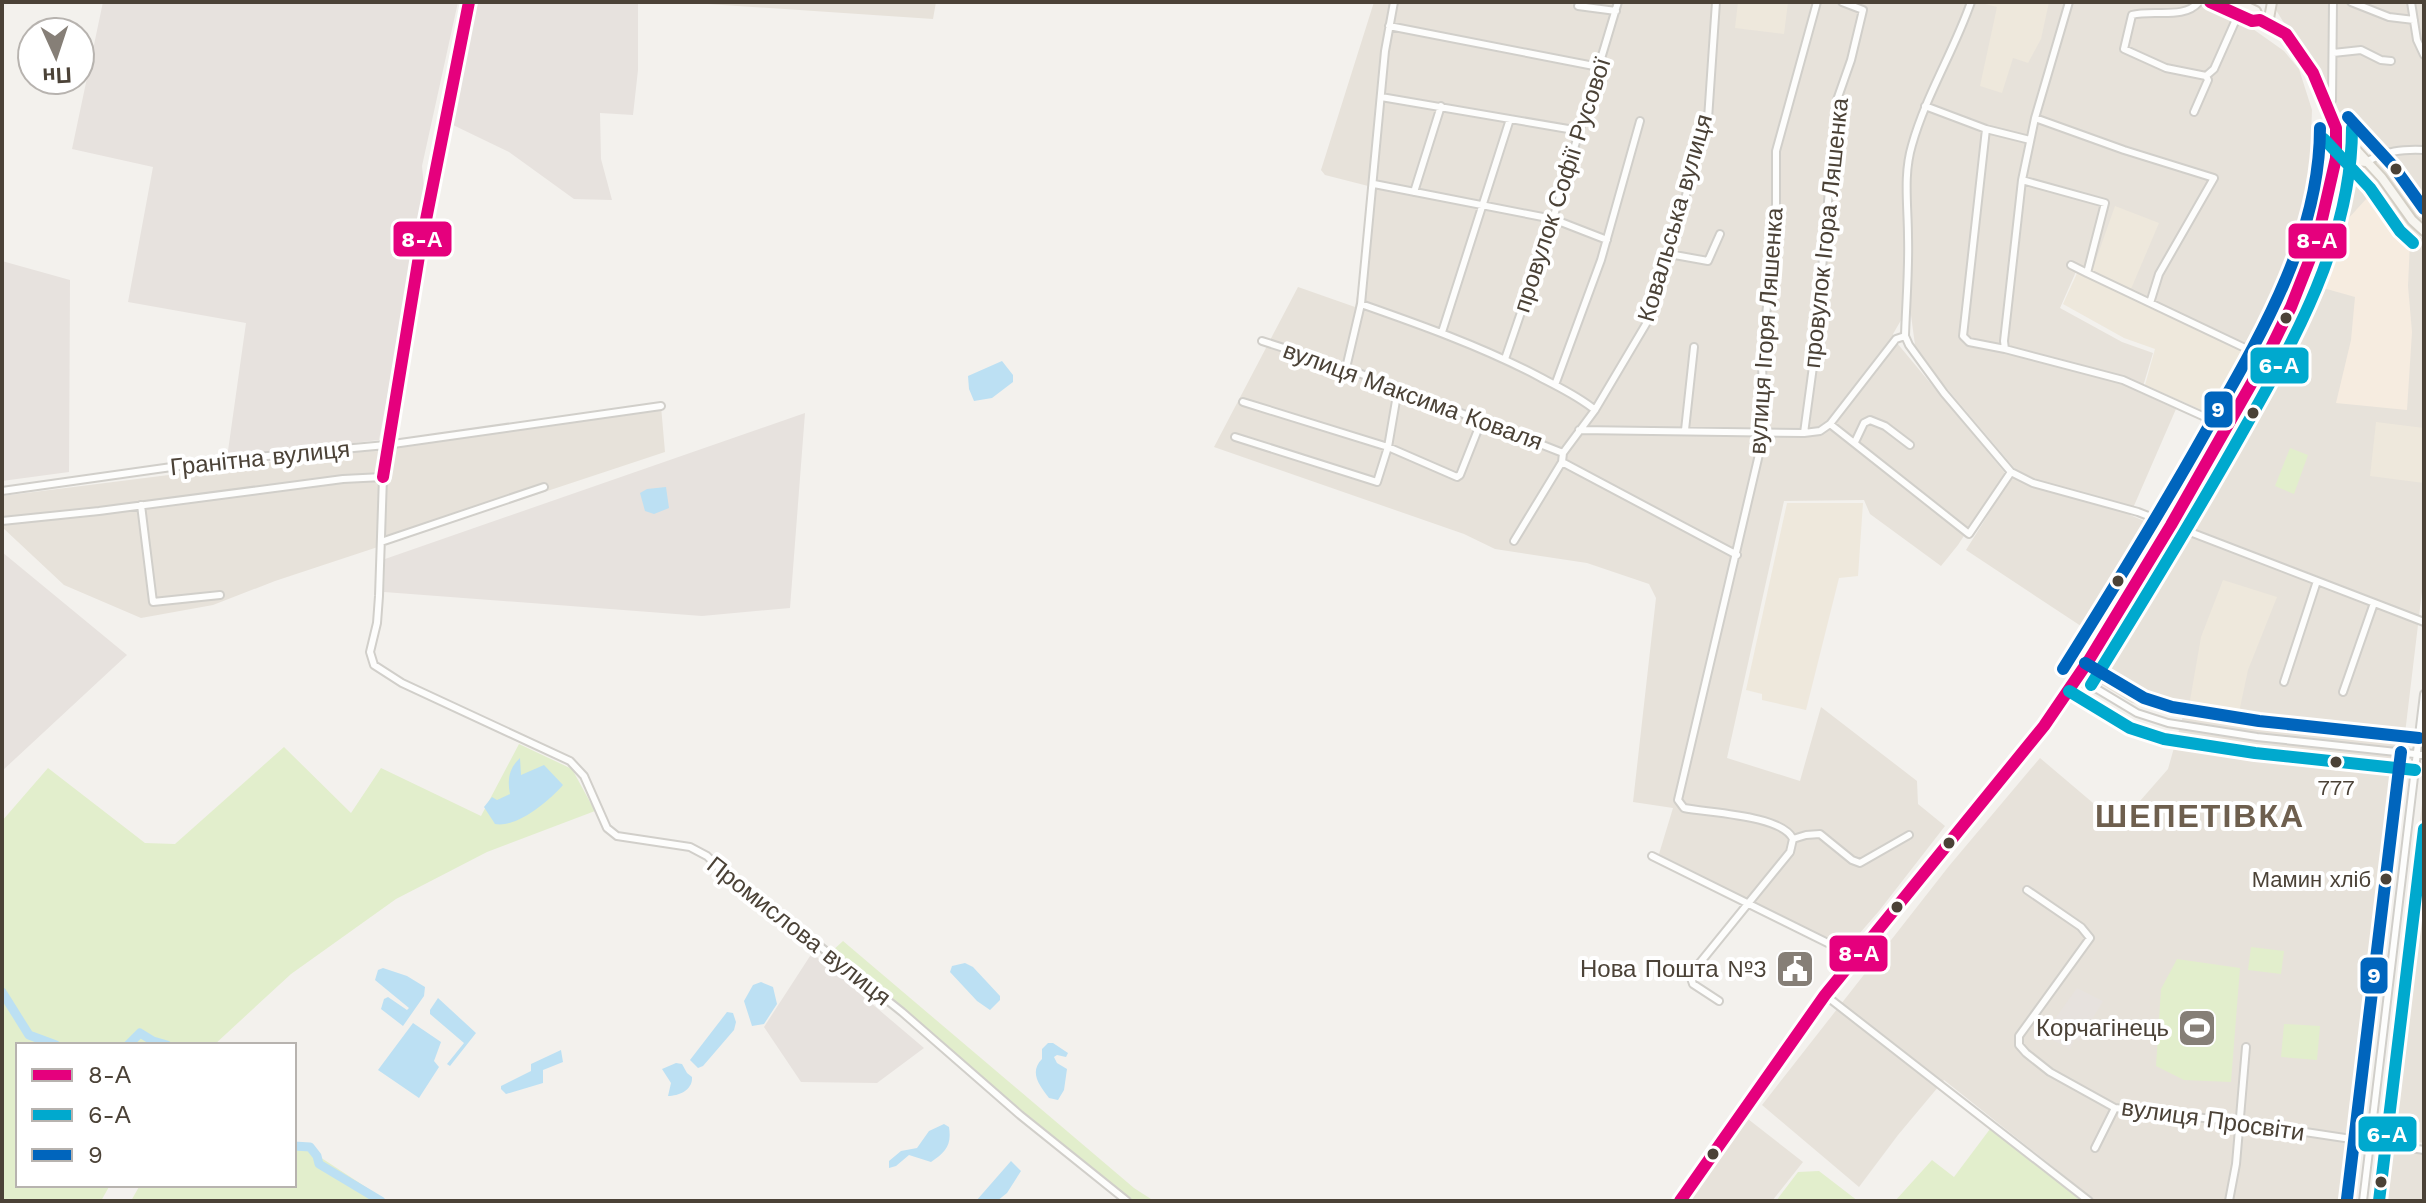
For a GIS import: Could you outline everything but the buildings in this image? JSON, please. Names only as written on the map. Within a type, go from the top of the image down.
[{"type":"main road","points":[[2210,2],[2252,21],[2264,22],[2286,34],[2313,73],[2327,104],[2336,128],[2336,158],[2366,162]]},
{"type":"main road","points":[[2237,2],[2256,11],[2264,22]]},
{"type":"main road","points":[[2264,22],[2272,2]]},
{"type":"main road","points":[[2336,128],[2382,178],[2412,220],[2424,231]]},
{"type":"street","name":"Промислова вулиця","points":[[469,2],[420,250],[386,445],[377,623],[370,652],[374,665],[402,683],[570,761],[584,776],[607,828],[617,836],[690,847],[707,856],[736,884],[787,920],[891,1003],[1020,1115],[1127,1201]]},
{"type":"street","points":[[1346,368],[1361,304],[1381,97],[1394,2]]},
{"type":"street","name":"провулок Софії Русової","points":[[1505,359],[1553,219],[1618,2]]},
{"type":"street","name":"Ковальська вулиця","points":[[1514,541],[1562,462],[1563,453],[1595,410],[1646,324],[1708,119],[1716,2]]},
{"type":"street","name":"вулиця Ігоря Ляшенка","points":[[1793,839],[1789,831],[1781,826],[1684,808],[1678,800],[1764,433],[1762,362],[1776,204],[1776,151],[1817,2]]},
{"type":"street","name":"провулок Ігора Ляшенка","points":[[1804,433],[1814,359],[1837,100],[1863,10],[1842,2]]},
{"type":"street","points":[[1971,2],[1925,106],[1906,178],[1908,252],[1905,336],[1944,393],[2011,472],[2033,483],[2104,501],[2424,622]]},
{"type":"street","points":[[2005,349],[2022,180],[2035,118],[2069,2]]},
{"type":"street","points":[[2199,2],[2187,11],[2132,15],[2124,49],[2166,68],[2206,76]]},
{"type":"street","points":[[2327,104],[2332,100],[2333,2]]},
{"type":"street","points":[[2351,2],[2389,17],[2414,20]]},
{"type":"street","points":[[2411,2],[2417,40],[2424,55]]},
{"type":"street","points":[[1578,6],[1616,11]]},
{"type":"street","points":[[2206,76],[2214,69],[2238,15]]},
{"type":"street","points":[[1389,26],[1599,67]]},
{"type":"street","points":[[2333,53],[2361,50],[2381,60],[2391,61]]},
{"type":"street","points":[[2194,112],[2208,80],[2206,76]]},
{"type":"street","points":[[1381,97],[1580,131]]},
{"type":"street","points":[[1414,192],[1441,106]]},
{"type":"street","points":[[1925,106],[1986,129],[2030,140]]},
{"type":"street","points":[[2035,118],[2214,178],[2159,274],[2150,303]]},
{"type":"street","points":[[1442,332],[1510,119]]},
{"type":"street","points":[[1555,385],[1607,240],[1640,121]]},
{"type":"street","points":[[1986,129],[1963,334],[1969,342],[2123,380],[2227,427]]},
{"type":"street","points":[[2366,162],[2382,153],[2401,149],[2424,150]]},
{"type":"street","points":[[1680,1201],[1825,995],[2030,744],[2077,677],[2171,525],[2266,358],[2317,241],[2336,158]]},
{"type":"street","points":[[2022,180],[2105,203],[2087,273]]},
{"type":"street","points":[[1374,184],[1553,219],[1607,240]]},
{"type":"street","points":[[1669,254],[1708,261],[1720,234]]},
{"type":"street","points":[[2071,265],[2266,358]]},
{"type":"street","points":[[1361,304],[1442,332],[1505,359],[1581,399],[1595,410]]},
{"type":"street","points":[[1579,430],[1820,431],[1830,424],[1896,339],[1905,336]]},
{"type":"street","name":"вулиця Максима Коваля","points":[[1262,341],[1346,368],[1563,453]]},
{"type":"street","points":[[1685,430],[1694,347]]},
{"type":"street","points":[[1235,437],[1377,482],[1388,447],[1398,389]]},
{"type":"street","points":[[1243,402],[1388,447],[1458,476],[1481,422]]},
{"type":"street","name":"Гранітна вулиця","points":[[2,491],[214,461],[386,445],[661,406]]},
{"type":"street","points":[[1855,442],[1865,422],[1870,420],[1885,426],[1910,445]]},
{"type":"street","points":[[1830,424],[1969,534],[2011,472]]},
{"type":"street","name":"вулиця Максима Коваля","points":[[1562,462],[1737,555]]},
{"type":"street","points":[[2,521],[343,479],[383,477]]},
{"type":"street","points":[[381,542],[544,487]]},
{"type":"street","points":[[141,505],[151,600],[157,603],[220,595]]},
{"type":"street","points":[[2284,682],[2317,581]]},
{"type":"street","points":[[2343,692],[2374,603]]},
{"type":"street","points":[[2077,677],[2137,713],[2168,723],[2257,737],[2420,754]]},
{"type":"street","points":[[2363,1201],[2420,754],[2424,694]]},
{"type":"street","points":[[1719,1001],[1693,984],[1690,975],[1790,852],[1793,839],[1820,834],[1860,863],[1909,835]]},
{"type":"street","points":[[1652,856],[1856,957]]},
{"type":"street","name":"вулиця Просвіти","points":[[2027,890],[2081,927],[2090,938],[2019,1036],[2019,1045],[2050,1072],[2115,1108],[2239,1122],[2424,1150]]},
{"type":"street","points":[[1825,995],[2089,1201]]},
{"type":"street","points":[[2229,1201],[2236,1164],[2246,1047]]},
{"type":"street","points":[[2095,1148],[2115,1108]]},
{"type":"shaded area","points":[[103,2],[458,2],[422,166],[425,198],[379,440],[227,458],[246,323],[128,302],[153,167],[72,149],[83,96],[96,96],[96,35]]},
{"type":"shaded area","points":[[476,2],[638,2],[638,70],[633,115],[600,113],[601,159],[612,200],[574,199],[509,152],[453,125]]},
{"type":"shaded area","points":[[678,2],[936,2],[933,19]]},
{"type":"shaded area","points":[[1374,2],[1969,2],[1924,105],[1905,176],[1904,315],[1893,334],[1897,343],[2005,473],[1941,566],[1870,514],[1864,500],[1784,501],[1727,758],[1800,781],[1821,707],[1917,781],[1918,804],[1945,826],[1846,949],[1659,854],[1673,808],[1633,802],[1656,598],[1649,584],[1587,563],[1495,549],[1464,534],[1214,447],[1298,287],[1355,307],[1376,188],[1325,175],[1321,170]]},
{"type":"shaded area","points":[[1738,2],[1788,2],[1784,34],[1735,28]]},
{"type":"shaded area","points":[[1975,2],[2191,2],[2253,29],[2284,51],[2299,69],[2312,110],[2308,221],[2282,304],[2259,352],[2078,267],[2060,308],[2122,342],[2153,353],[2141,393],[2176,409],[2130,515],[2154,525],[2087,630],[1966,550],[2016,470],[1921,358],[1915,345],[1911,315],[1911,181],[1914,150],[1930,102]]},
{"type":"shaded area","points":[[1977,2],[2049,2],[2041,39],[2028,63],[2013,58],[2002,93],[1980,86],[1997,7]]},
{"type":"shaded area","points":[[2275,2],[2424,2],[2424,223],[2409,209],[2334,104],[2276,10]]},
{"type":"shaded area","points":[[2341,169],[2367,173],[2424,241],[2424,575],[2349,1201],[2096,1201],[1944,1080],[1859,1187],[1762,1105],[1949,866],[2040,758],[2119,825],[2168,769],[2185,709],[2132,703],[2099,683],[2095,672],[2292,333],[2335,178]]},
{"type":"shaded area","points":[[2327,190],[2338,191],[2328,237],[2300,309],[2292,305],[2308,266]]},
{"type":"shaded area","points":[[2367,198],[2386,202],[2416,234],[2410,242],[2408,286],[2412,332],[2407,410],[2336,403],[2351,340],[2355,297],[2309,284],[2312,275],[2322,277],[2332,227],[2345,229],[2346,221]]},
{"type":"shaded area","points":[[2115,206],[2159,223],[2131,289],[2092,271]]},
{"type":"shaded area","points":[[2,261],[70,280],[69,472],[2,481]]},
{"type":"shaded area","points":[[2078,271],[2258,356],[2222,419],[2145,385],[2155,349],[2124,338],[2063,304]]},
{"type":"shaded area","points":[[661,406],[665,452],[275,581],[213,605],[141,618],[64,585],[2,527],[2,496],[359,451]]},
{"type":"shaded area","points":[[805,413],[790,608],[702,616],[384,592],[385,559]]},
{"type":"shaded area","points":[[2376,422],[2424,428],[2424,483],[2370,476]]},
{"type":"shaded area","points":[[1787,503],[1863,503],[1858,576],[1839,578],[1806,710],[1762,700],[1762,694],[1746,690]]},
{"type":"shaded area","points":[[2,552],[127,655],[2,771]]},
{"type":"shaded area","points":[[2223,580],[2277,597],[2248,670],[2238,717],[2188,712],[2201,637]]},
{"type":"shaded area","points":[[2424,787],[2424,1143],[2382,1136]]},
{"type":"shaded area","points":[[812,953],[924,1048],[877,1083],[801,1082],[764,1027]]},
{"type":"shaded area","points":[[2077,988],[2103,1001],[2079,1041],[2075,1038],[2070,1049],[2047,1037],[2050,1026]]},
{"type":"shaded area","points":[[1748,1119],[1803,1162],[1772,1201],[1690,1201]]},
{"type":"shaded area","points":[[2391,1148],[2424,1153],[2424,1201],[2374,1201],[2382,1151]]},
{"type":"green space","points":[[2290,448],[2308,455],[2294,494],[2275,486]]},
{"type":"green space","points":[[519,744],[572,769],[595,811],[487,852],[396,899],[291,974],[216,1043],[16,1043],[16,1187],[109,1187],[101,1201],[2,1201],[2,821],[48,768],[145,843],[175,844],[284,747],[351,813],[381,768],[481,816]]},
{"type":"green space","points":[[843,941],[1134,1188],[1154,1201],[1127,1201],[831,952]]},
{"type":"green space","points":[[2251,947],[2284,951],[2281,974],[2248,970]]},
{"type":"green space","name":"Корчагінець","points":[[2177,959],[2240,968],[2231,1082],[2184,1080],[2156,1066],[2161,989]]},
{"type":"green space","points":[[2284,1024],[2320,1026],[2317,1060],[2281,1057]]},
{"type":"green space","points":[[1990,1129],[2084,1201],[1895,1201],[1932,1160],[1954,1177]]},
{"type":"green space","points":[[296,1141],[387,1201],[131,1201],[139,1187],[296,1187]]},
{"type":"green space","points":[[1819,1171],[1858,1201],[1776,1201],[1798,1172]]},
{"type":"water","points":[[1002,361],[1013,375],[1013,382],[992,398],[974,401],[968,376]]},
{"type":"water","points":[[666,487],[669,508],[654,514],[645,511],[640,493]]},
{"type":"water","points":[[520,758],[521,775],[544,765],[563,785],[541,806],[522,818],[495,824],[484,807],[492,797],[497,800],[510,794],[510,774]]},
{"type":"water","points":[[965,963],[973,967],[1000,996],[990,1010],[977,1001],[950,972],[952,966]]},
{"type":"water","points":[[383,968],[407,976],[425,987],[424,996],[403,1026],[381,1009],[384,999],[388,997],[407,1010],[409,1008],[375,980],[378,970]]},
{"type":"water","points":[[761,982],[773,987],[777,1004],[764,1024],[752,1026],[744,1001],[753,985]]},
{"type":"water","points":[[438,998],[476,1033],[450,1066],[447,1064],[464,1043],[430,1014]]},
{"type":"water","points":[[727,1012],[733,1013],[736,1022],[734,1030],[698,1068],[690,1060]]},
{"type":"water","points":[[413,1023],[441,1042],[434,1061],[439,1067],[419,1098],[378,1070]]},
{"type":"water","points":[[1048,1043],[1068,1053],[1066,1057],[1054,1057],[1067,1069],[1064,1090],[1058,1100],[1049,1098],[1036,1074],[1042,1049]]},
{"type":"water","points":[[561,1050],[563,1062],[543,1070],[543,1083],[506,1094],[501,1089],[501,1086],[531,1071],[531,1064]]},
{"type":"water","points":[[676,1063],[682,1064],[692,1077],[692,1082],[684,1091],[668,1096],[671,1083],[662,1069]]},
{"type":"water","points":[[944,1124],[949,1127],[949,1139],[944,1152],[931,1162],[909,1155],[889,1168],[889,1161],[901,1151],[917,1148],[929,1131]]},
{"type":"water","points":[[1011,1161],[1021,1171],[1007,1193],[997,1201],[976,1201]]},
{"type":"waterway","points":[[2,992],[29,1035],[51,1043]]},
{"type":"waterway","points":[[130,1043],[140,1033],[160,1043]]},
{"type":"waterway","points":[[296,1146],[310,1147],[319,1164],[381,1201]]},
{"type":"transit line","name":"8-А","points":[[383,477],[420,250],[469,2]]},
{"type":"transit line","name":"8-А","points":[[1680,1201],[1825,995],[2044,726],[2089,660],[2171,525],[2266,358],[2291,307],[2317,241],[2336,158],[2336,128],[2313,73],[2286,34],[2260,20],[2252,21],[2210,2]]},
{"type":"transit line","name":"9","points":[[2348,117],[2394,167],[2424,209]]},
{"type":"transit line","name":"9","points":[[2063,669],[2171,493],[2265,325],[2298,249],[2317,169],[2320,128]]},
{"type":"transit line","name":"6-А","points":[[2091,685],[2218,475],[2296,332],[2314,293],[2341,212],[2349,171],[2352,128]]},
{"type":"transit line","name":"6-А","points":[[2324,139],[2370,188],[2400,231],[2413,243]]},
{"type":"transit line","name":"9","points":[[2085,663],[2144,698],[2172,707],[2259,721],[2419,738]]},
{"type":"transit line","name":"6-А","points":[[2069,691],[2130,728],[2164,739],[2255,753],[2415,770]]},
{"type":"transit line","name":"9","points":[[2347,1199],[2401,752]]},
{"type":"transit line","name":"6-А","points":[[2379,1201],[2424,829]]},
{"type":"place","name":"777","points":[[2336,762]]},
{"type":"place","name":"Мамин хліб","points":[[2386,879]]},
{"type":"place","name":"Нова Пошта №3","points":[[1795,969]]},
{"type":"place","name":"Корчагінець","points":[[2197,1028]]},
{"type":"district","name":"ШЕПЕТІВКА","points":[[2200,816]]}]
